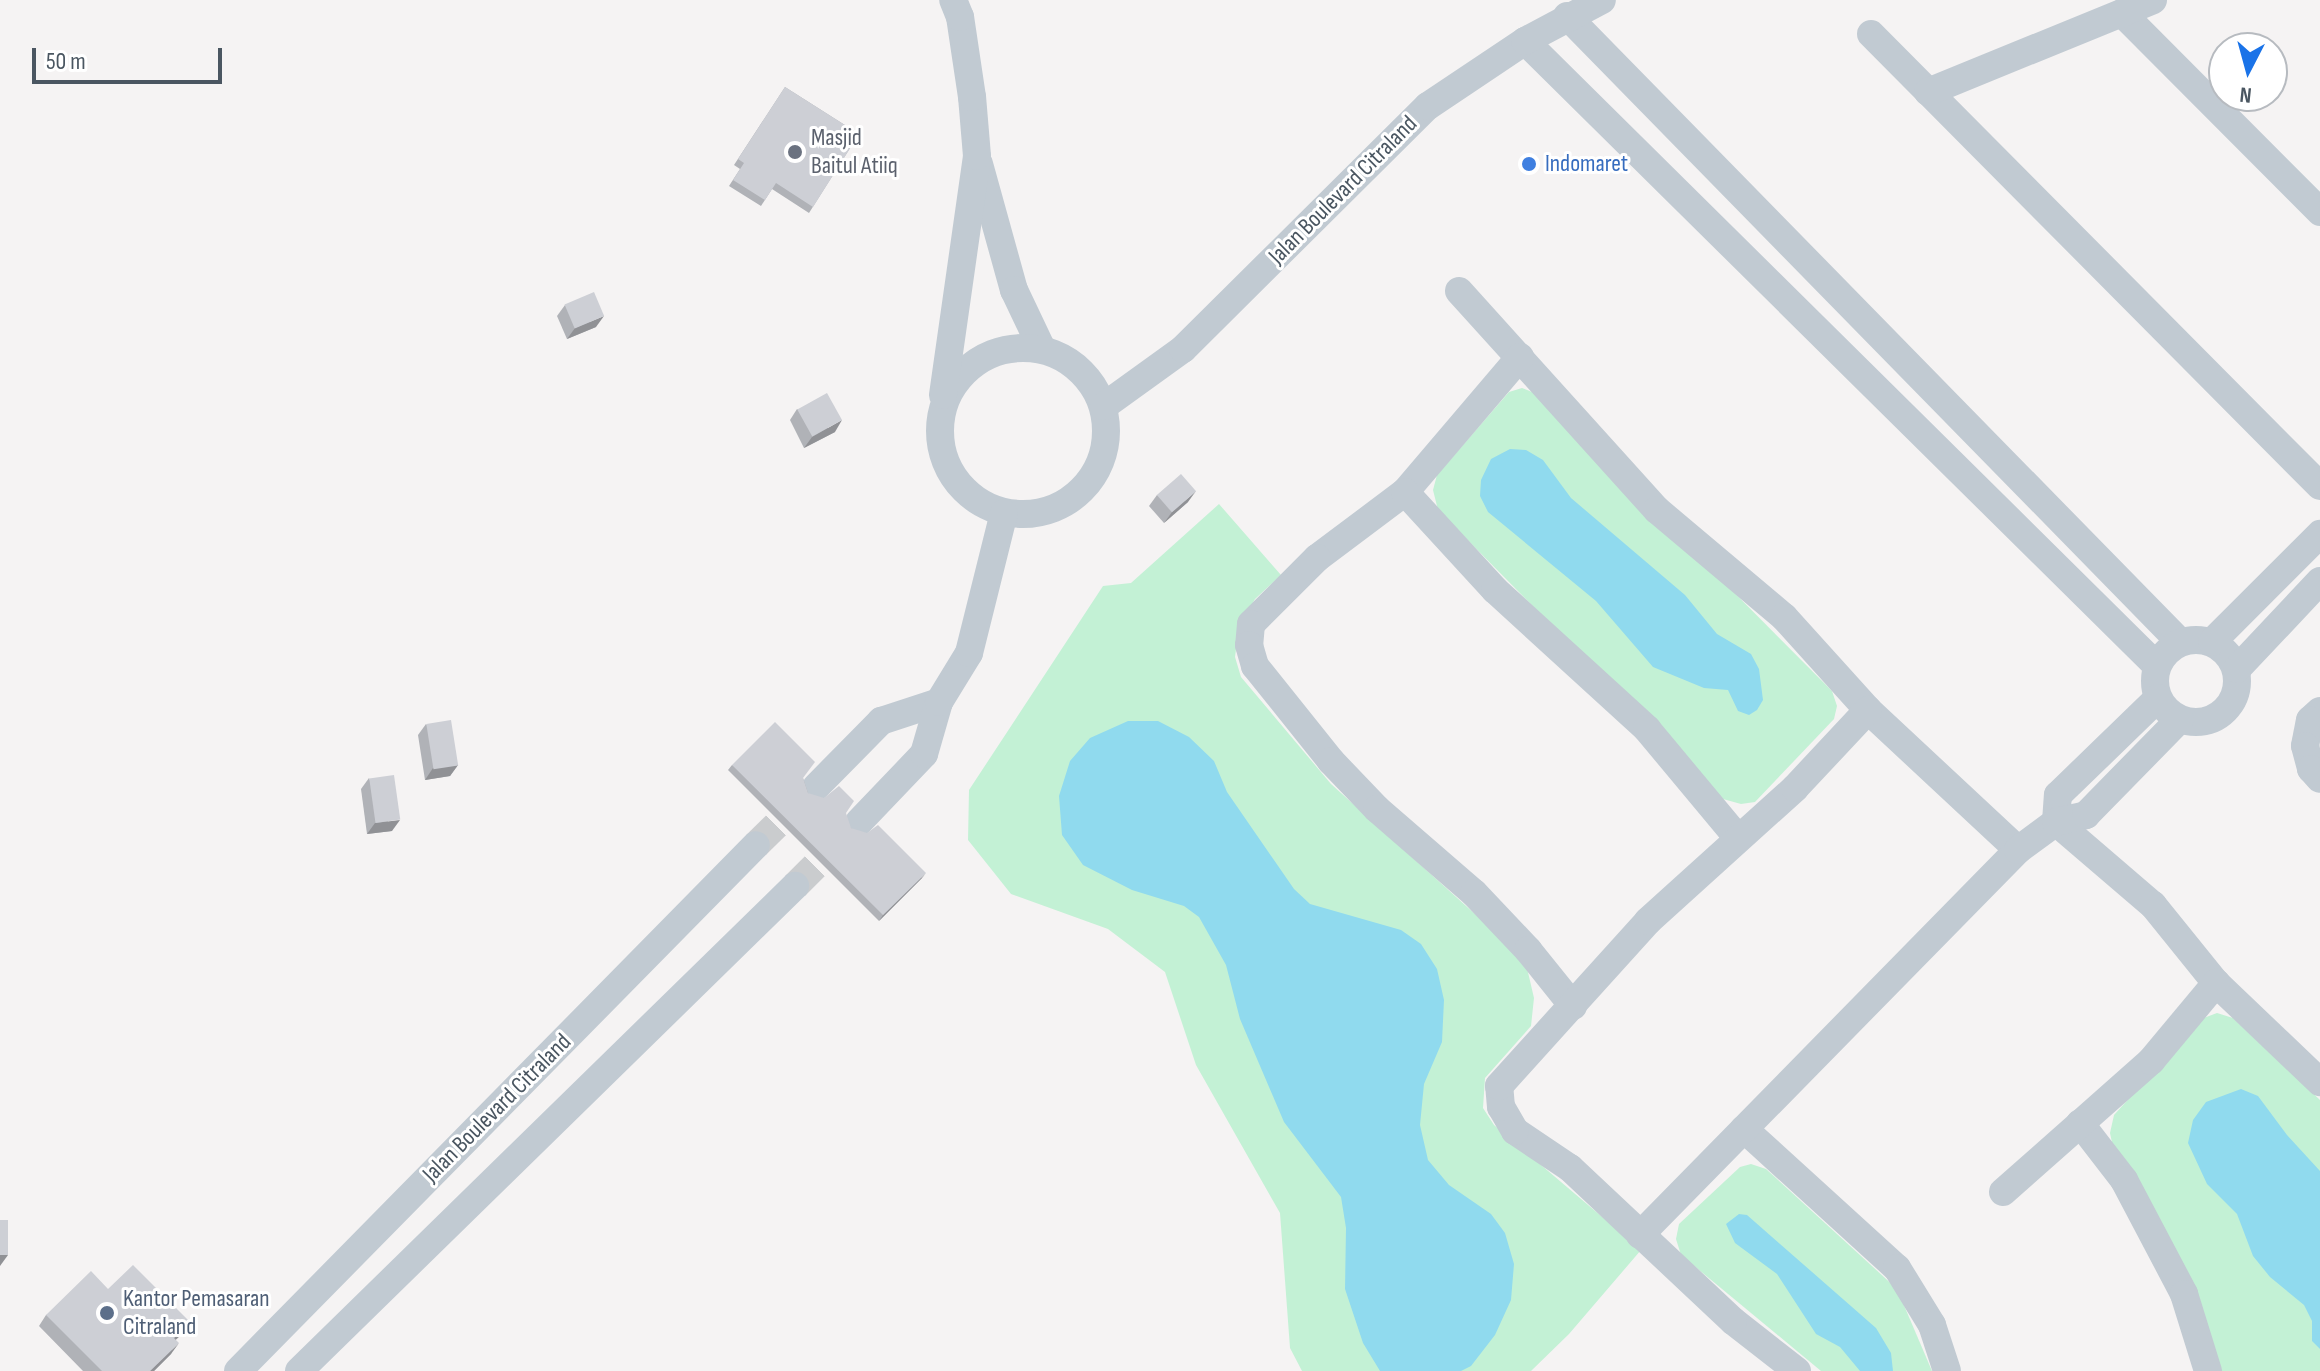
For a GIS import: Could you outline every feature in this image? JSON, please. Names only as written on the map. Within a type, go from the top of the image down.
[{"type":"street","points":[[953,0],[960,17],[977,156],[1014,290],[1042,349]]},
{"type":"street","name":"Jalan Boulevard Citraland","points":[[1104,406],[1183,349],[1428,106],[1525,41],[1602,0]]},
{"type":"street","points":[[1928,92],[2153,0]]},
{"type":"street","points":[[2122,13],[2320,212]]},
{"type":"street","points":[[1567,16],[2180,642]]},
{"type":"street","points":[[1871,34],[2314,466]]},
{"type":"street","points":[[1525,41],[2157,666]]},
{"type":"street","points":[[1666,180],[1697,149]]},
{"type":"street","points":[[941,412],[961,373],[973,365],[998,350],[1042,349],[1081,369],[1104,406],[1106,449],[1086,488],[1048,511],[1004,513],[966,492],[942,455],[941,412],[977,156]]},
{"type":"street","points":[[1459,291],[1657,510],[1784,617],[1868,710],[2018,850]]},
{"type":"street","points":[[1520,357],[1405,492],[1317,558],[1251,624],[1249,645],[1255,666],[1331,761],[1377,809],[1474,893],[1528,950],[1573,1006]]},
{"type":"street","points":[[1405,492],[1495,590],[1647,729],[1737,837]]},
{"type":"street","points":[[859,822],[924,754],[939,702],[969,653],[1004,513]]},
{"type":"street","points":[[2212,642],[2320,534]]},
{"type":"street","points":[[2237,669],[2320,581]]},
{"type":"street","points":[[2180,642],[2212,642],[2227,653],[2237,669],[2237,692],[2224,712],[2203,722],[2180,719],[2166,710],[2158,698],[2154,682],[2157,666],[2166,651],[2180,642]]},
{"type":"street","points":[[2056,822],[2058,795],[2158,698]]},
{"type":"street","points":[[816,787],[881,721],[939,702]]},
{"type":"street","points":[[1797,1371],[1733,1321],[1570,1168],[1515,1131],[1501,1107],[1499,1086],[1648,921],[1737,837],[1795,788],[1868,710]]},
{"type":"street","points":[[2320,711],[2310,720],[2305,746],[2311,769],[2320,779]]},
{"type":"street","points":[[1640,1235],[2018,850],[2056,822],[2086,815],[2180,719]]},
{"type":"street","points":[[2056,822],[2153,905],[2216,983],[2320,1082]]},
{"type":"street","name":"Jalan Boulevard Citraland","points":[[238,1371],[756,845]]},
{"type":"street","name":"Jalan Boulevard Citraland","points":[[299,1371],[795,886]]},
{"type":"street","points":[[2003,1192],[2151,1061],[2216,983]]},
{"type":"street","points":[[2080,1123],[2124,1180],[2184,1294],[2208,1371]]},
{"type":"street","points":[[1744,1129],[1897,1268],[1932,1325],[1947,1371]]},
{"type":"green space","points":[[1522,388],[1537,394],[1832,691],[1837,706],[1834,719],[1755,802],[1741,804],[1723,799],[1438,510],[1433,490],[1437,475],[1509,392]]},
{"type":"green space","points":[[1219,504],[1281,575],[1255,599],[1239,627],[1235,657],[1241,677],[1331,784],[1517,952],[1527,968],[1534,998],[1531,1026],[1485,1078],[1483,1108],[1494,1125],[1641,1250],[1569,1334],[1531,1371],[1302,1371],[1290,1348],[1280,1213],[1196,1065],[1165,972],[1108,929],[1011,894],[968,840],[969,790],[1103,586],[1131,583]]},
{"type":"green space","points":[[2217,1013],[2233,1018],[2320,1100],[2320,1371],[2222,1371],[2199,1301],[2113,1147],[2110,1133],[2114,1115],[2201,1019]]},
{"type":"green space","points":[[1751,1164],[1766,1169],[1897,1289],[1932,1371],[1821,1371],[1681,1255],[1676,1239],[1679,1224],[1740,1167]]},
{"type":"water","points":[[1510,449],[1526,450],[1543,460],[1571,498],[1685,595],[1717,634],[1751,654],[1759,669],[1763,700],[1757,710],[1749,715],[1738,711],[1728,690],[1704,688],[1653,667],[1596,601],[1488,512],[1480,496],[1481,480],[1491,459]]},
{"type":"water","points":[[1128,721],[1158,721],[1189,737],[1214,761],[1227,792],[1294,889],[1310,904],[1401,930],[1421,944],[1437,969],[1444,1000],[1442,1042],[1424,1084],[1420,1125],[1428,1160],[1449,1185],[1491,1214],[1505,1233],[1514,1264],[1511,1300],[1495,1335],[1471,1366],[1461,1371],[1380,1371],[1363,1343],[1345,1289],[1346,1228],[1341,1197],[1284,1122],[1240,1019],[1226,965],[1199,917],[1184,906],[1132,890],[1083,865],[1062,835],[1059,796],[1070,761],[1090,738]]},
{"type":"water","points":[[2241,1089],[2258,1096],[2287,1135],[2320,1171],[2320,1349],[2312,1341],[2312,1321],[2304,1305],[2270,1277],[2253,1256],[2237,1214],[2207,1184],[2188,1143],[2193,1120],[2206,1102]]},
{"type":"water","points":[[1739,1214],[1747,1215],[1876,1328],[1891,1353],[1893,1371],[1860,1371],[1840,1347],[1816,1334],[1777,1274],[1735,1243],[1726,1224]]},
{"type":"building","name":"Masjid Baitul Atiiq","points":[[785,87],[859,134],[813,207],[776,183],[765,200],[733,180],[744,163],[738,159]]},
{"type":"building","points":[[594,292],[604,316],[575,328],[565,305]]},
{"type":"building","points":[[827,393],[842,420],[812,437],[797,409]]},
{"type":"building","points":[[1181,474],[1196,491],[1172,512],[1157,495]]},
{"type":"building","points":[[451,720],[458,765],[434,769],[426,724]]},
{"type":"building","points":[[775,722],[815,762],[803,778],[808,793],[824,798],[839,786],[854,801],[846,813],[851,828],[867,833],[878,825],[926,873],[883,915],[732,765]]},
{"type":"building","points":[[394,775],[400,820],[376,823],[369,778]]},
{"type":"building","points":[[0,1220],[8,1220],[8,1255],[0,1255]]},
{"type":"building","name":"Kantor Pemasaran Citraland","points":[[133,1265],[190,1322],[174,1338],[179,1343],[150,1371],[102,1371],[46,1315],[91,1271],[108,1289]]},
{"type":"tunnel","points":[[756,845],[807,795]]},
{"type":"tunnel","points":[[795,886],[845,836]]},
{"type":"place","name":"Masjid Baitul Atiiq","points":[[795,152]]},
{"type":"place","name":"Indomaret","points":[[1529,164]]},
{"type":"place","name":"Kantor Pemasaran Citraland","points":[[107,1313]]}]
